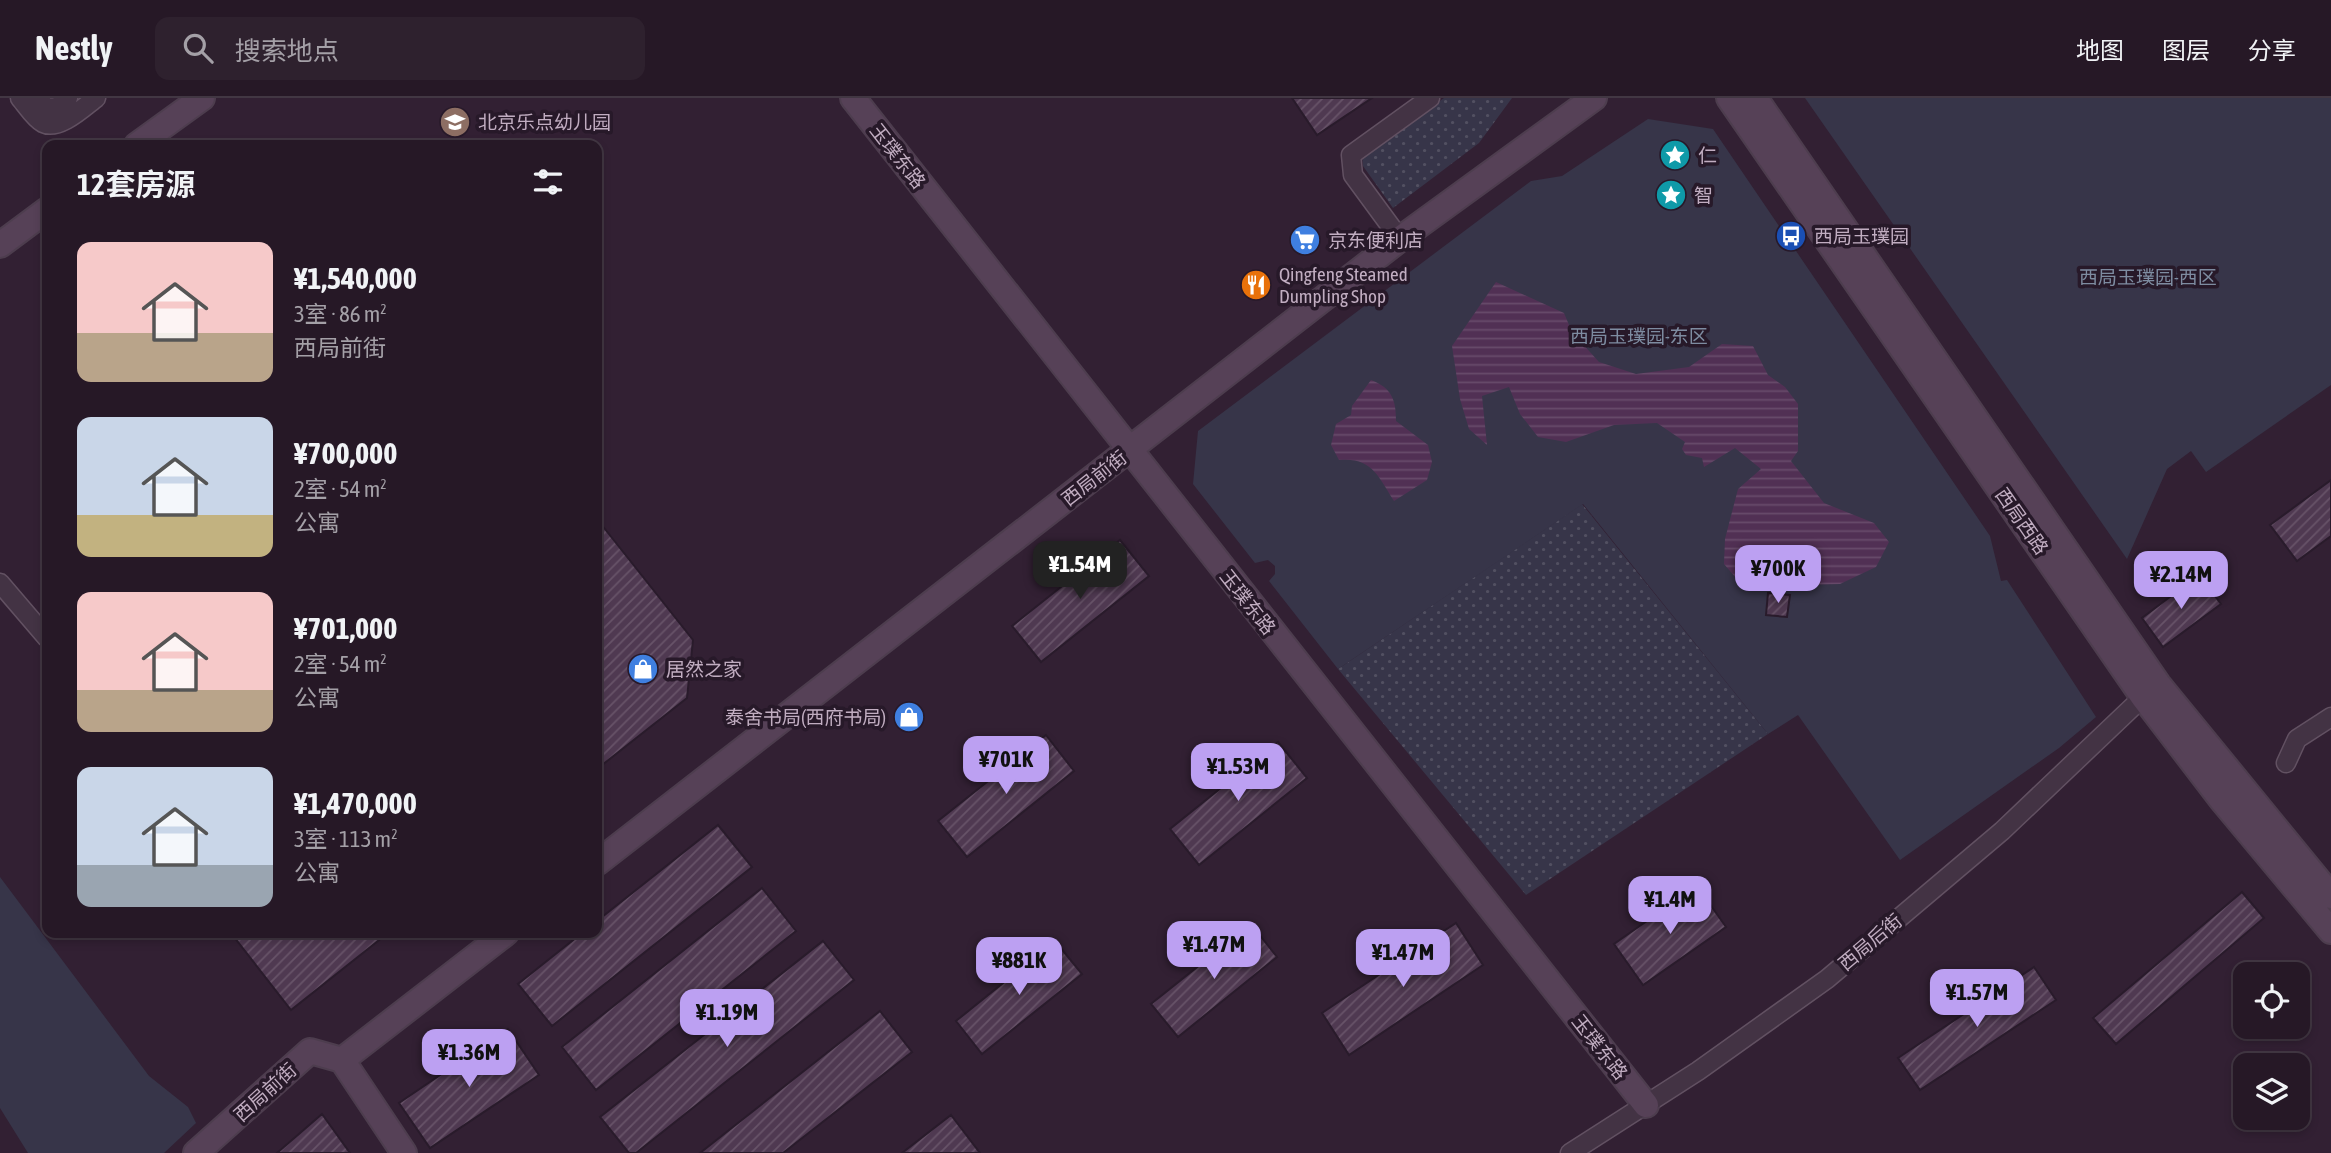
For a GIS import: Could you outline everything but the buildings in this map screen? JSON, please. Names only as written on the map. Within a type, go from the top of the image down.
[{"type":"street","points":[[20,98],[40,122],[49,125],[58,124],[96,98]]},
{"type":"street","points":[[34,98],[48,108],[57,107],[68,98]]},
{"type":"street","points":[[144,140],[202,98]]},
{"type":"street","name":"玉璞东路","points":[[853,98],[1646,1105]]},
{"type":"street","points":[[1400,239],[1353,175],[1351,155],[1430,98]]},
{"type":"street","name":"西局前街","points":[[602,859],[1400,239],[1594,98]]},
{"type":"street","name":"西局西路","points":[[1729,98],[2143,697],[2221,799],[2331,931]]},
{"type":"street","name":"西局西路","points":[[1755,98],[2158,684],[2331,896]]},
{"type":"street","points":[[0,244],[42,214]]},
{"type":"street","points":[[0,583],[42,633]]},
{"type":"street","name":"西局后街","points":[[1570,1153],[1698,1071],[1827,979],[2002,831],[2143,697]]},
{"type":"street","points":[[2286,763],[2297,739],[2331,717]]},
{"type":"street","points":[[404,1153],[342,1060],[500,938]]},
{"type":"street","name":"西局前街","points":[[196,1153],[310,1051],[342,1060]]},
{"type":"green space","points":[[1444,98],[1512,98],[1479,143],[1393,208],[1363,166],[1362,156]]},
{"type":"green space","name":"西局玉璞园-西区","points":[[1805,98],[2331,98],[2331,385],[2206,472],[2191,451],[2167,469],[2127,559]]},
{"type":"green space","name":"西局玉璞园-东区","points":[[1648,119],[1713,129],[1990,536],[2001,581],[2007,580],[2096,717],[2059,748],[1900,860],[1798,715],[1768,734],[1583,504],[1338,669],[1269,581],[1275,574],[1275,566],[1268,560],[1255,563],[1193,484],[1198,431],[1531,181],[1562,176]]},
{"type":"green space","points":[[1582,504],[1768,734],[1526,895],[1338,669]]},
{"type":"green space","points":[[0,877],[42,933],[42,938],[46,938],[149,1076],[188,1107],[196,1123],[164,1153],[28,1153],[0,1108]]},
{"type":"shaded area","points":[[1496,282],[1564,313],[1572,332],[1599,362],[1636,374],[1689,367],[1722,344],[1753,346],[1768,375],[1785,387],[1798,404],[1798,451],[1791,461],[1824,503],[1874,523],[1889,542],[1876,567],[1840,584],[1741,584],[1724,564],[1725,539],[1738,489],[1761,469],[1735,448],[1704,467],[1702,458],[1686,455],[1682,449],[1685,442],[1657,423],[1614,425],[1566,442],[1538,437],[1520,414],[1509,387],[1482,396],[1487,445],[1469,429],[1460,399],[1452,346]]},
{"type":"shaded area","points":[[1371,380],[1388,391],[1394,401],[1396,421],[1428,445],[1432,462],[1427,480],[1394,501],[1373,470],[1359,462],[1339,460],[1331,445],[1336,424],[1351,415],[1352,406]]},
{"type":"place","name":"北京乐点幼儿园","points":[[455,122]]},
{"type":"place","name":"仁","points":[[1675,155]]},
{"type":"place","name":"智","points":[[1671,195]]},
{"type":"place","name":"西局玉璞园","points":[[1791,236]]},
{"type":"place","name":"京东便利店","points":[[1305,240]]},
{"type":"place","name":"Qingfeng Steamed Dumpling Shop","points":[[1256,285]]},
{"type":"place","name":"居然之家","points":[[643,669]]},
{"type":"place","name":"泰舍书局(西府书局)","points":[[909,717]]}]
